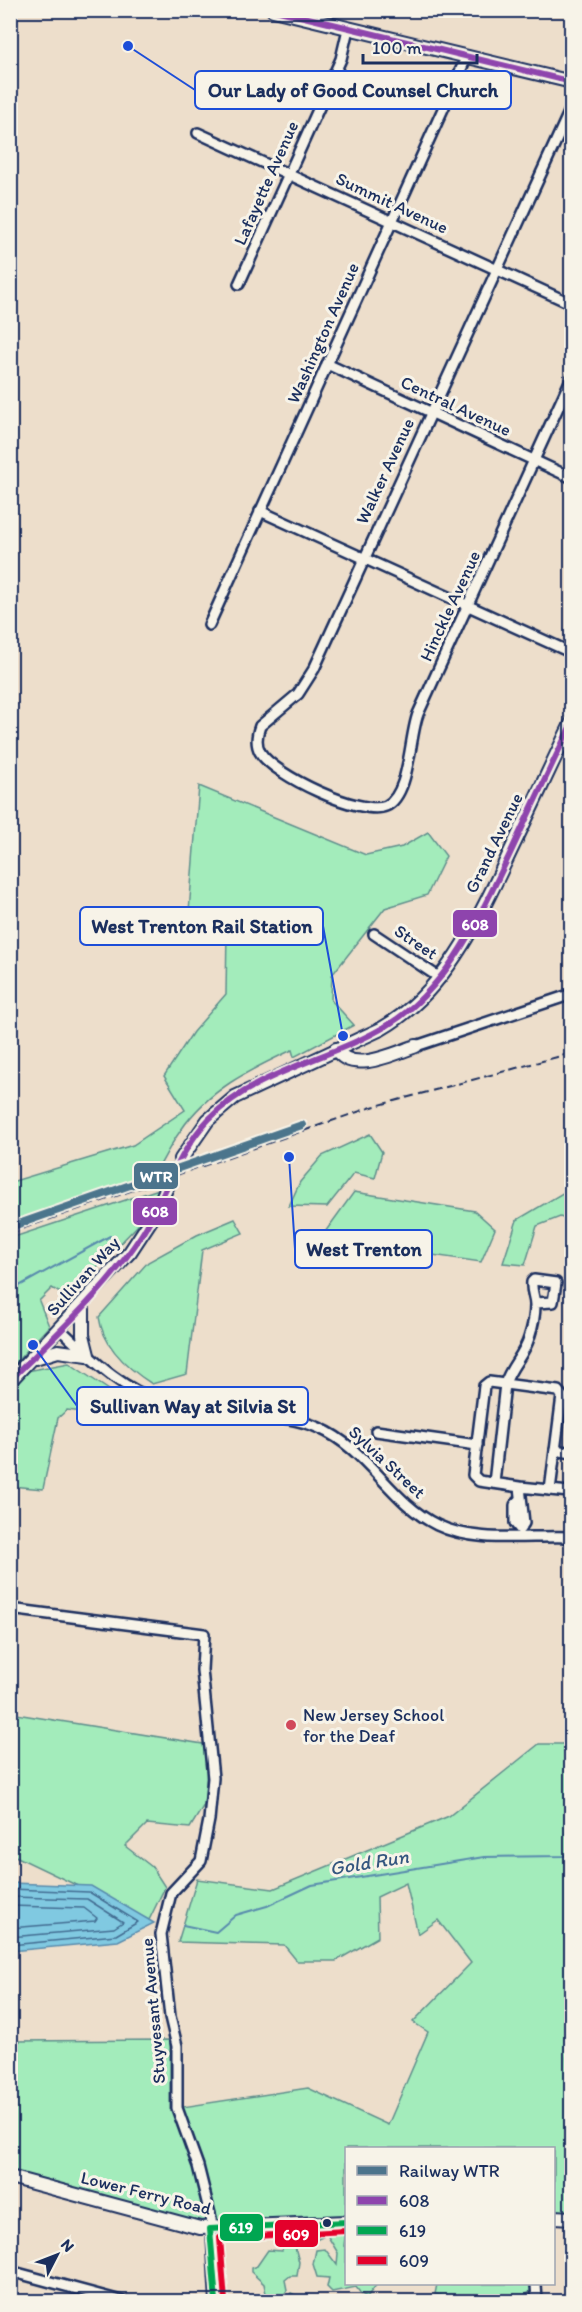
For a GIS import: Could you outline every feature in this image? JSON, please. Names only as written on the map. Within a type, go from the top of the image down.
[{"type":"main road","points":[[273,10],[572,82]]},
{"type":"main road","name":"Grand Avenue","points":[[181,1159],[208,1120],[235,1097],[381,1029],[403,1015],[440,978],[494,885],[572,722]]},
{"type":"main road","points":[[336,1049],[342,1058],[351,1062],[386,1056],[416,1046]]},
{"type":"main road","name":"Sullivan Way","points":[[10,1381],[130,1252],[168,1185]]},
{"type":"main road","points":[[32,1359],[54,1351],[88,1355],[83,1335],[83,1304]]},
{"type":"main road","name":"Lower Ferry Road","points":[[10,2177],[210,2229],[345,2223]]},
{"type":"main road","points":[[555,2217],[572,2218]]},
{"type":"street","name":"Lafayette Avenue","points":[[239,284],[340,59],[348,29]]},
{"type":"street","name":"Washington Avenue","points":[[209,624],[467,56]]},
{"type":"street","name":"Walker Avenue","points":[[340,800],[315,789],[275,766],[261,753],[257,739],[265,720],[288,703],[307,682],[572,106]]},
{"type":"street","name":"Summit Avenue","points":[[198,133],[572,304]]},
{"type":"street","name":"Central Avenue","points":[[327,364],[572,478]]},
{"type":"street","name":"Hinckle Avenue","points":[[340,800],[376,808],[384,807],[396,798],[403,785],[415,721],[572,377]]},
{"type":"street","points":[[260,511],[572,653]]},
{"type":"street","name":"Street","points":[[374,934],[440,978]]},
{"type":"street","points":[[416,1046],[572,994]]},
{"type":"street","points":[[494,1483],[505,1384],[508,1372],[528,1341],[535,1303]]},
{"type":"street","name":"Sylvia Street","points":[[60,1329],[117,1380],[163,1402],[283,1418],[318,1427],[357,1453],[416,1512],[438,1526],[476,1535],[520,1532],[572,1537]]},
{"type":"street","points":[[550,1490],[561,1393],[489,1382],[484,1386],[473,1476],[479,1481],[520,1487],[569,1492],[572,1487]]},
{"type":"street","points":[[376,1431],[477,1445]]},
{"type":"street","points":[[555,1450],[572,1453]]},
{"type":"street","points":[[520,1487],[520,1500],[515,1505],[515,1523],[520,1532]]},
{"type":"street","name":"Stuyvesant Avenue","points":[[10,1609],[204,1634],[202,1670],[213,1778],[208,1820],[201,1861],[171,1893],[164,1913],[161,1934],[170,2018],[177,2046],[177,2108],[198,2166],[211,2218],[216,2301]]},
{"type":"street","points":[[10,2271],[125,2301]]},
{"type":"street","points":[[536,2285],[537,2301]]},
{"type":"green space","points":[[199,786],[366,855],[402,847],[428,832],[446,856],[427,895],[385,908],[332,975],[331,1000],[354,1025],[294,1057],[292,1050],[230,1082],[192,1116],[181,1130],[153,1178],[11,1228],[11,1182],[133,1145],[185,1110],[164,1076],[193,1032],[226,994],[227,929],[188,924]]},
{"type":"green space","points":[[370,1134],[382,1152],[375,1178],[354,1173],[327,1207],[289,1206],[300,1182],[322,1156]]},
{"type":"green space","points":[[162,1188],[139,1224],[68,1298],[52,1288],[39,1301],[49,1326],[11,1368],[11,1238]]},
{"type":"green space","points":[[571,1188],[571,1221],[560,1217],[537,1226],[525,1265],[503,1263],[517,1220]]},
{"type":"green space","points":[[354,1192],[475,1211],[495,1229],[481,1262],[320,1239]]},
{"type":"green space","points":[[235,1219],[243,1233],[202,1250],[187,1374],[152,1384],[125,1363],[111,1347],[101,1328],[99,1317],[148,1262],[197,1235]]},
{"type":"green space","points":[[69,1363],[143,1413],[139,1419],[67,1410],[58,1418],[43,1489],[11,1486],[11,1389],[27,1371]]},
{"type":"green space","points":[[10,1713],[209,1745],[204,1805],[190,1828],[147,1824],[125,1846],[152,1867],[165,1887],[149,1920],[11,1854]]},
{"type":"green space","points":[[571,1733],[572,2056],[567,2057],[572,2120],[571,2218],[555,2219],[555,2147],[345,2147],[345,2222],[203,2225],[11,2176],[10,2041],[170,2040],[170,2109],[308,2088],[388,2125],[428,2032],[413,2022],[471,1963],[438,1920],[418,1934],[406,1883],[377,1897],[378,1937],[336,1961],[297,1961],[284,1945],[178,1942],[197,1879],[273,1889],[449,1816],[539,1744],[563,1744]]},
{"type":"green space","points":[[274,2226],[345,2229],[345,2285],[376,2285],[367,2297],[361,2294],[356,2287],[332,2292],[327,2287],[329,2278],[317,2277],[313,2264],[316,2250],[325,2249],[337,2265],[338,2253],[327,2235],[311,2242],[294,2243],[299,2262],[297,2276],[290,2276],[285,2280],[287,2290],[282,2299],[286,2300],[291,2293],[307,2301],[264,2301],[267,2298],[264,2284],[251,2272],[251,2268],[257,2266],[268,2250],[282,2251],[282,2245],[273,2239]]},
{"type":"green space","points":[[437,2285],[531,2285],[533,2289],[525,2296],[515,2300],[492,2303],[445,2301],[448,2300],[447,2297],[435,2294]]},
{"type":"water","points":[[11,1883],[91,1886],[154,1923],[118,1941],[11,1951]]},
{"type":"waterway","points":[[10,1291],[110,1236]]},
{"type":"waterway","name":"Gold Run","points":[[183,1925],[216,1932],[236,1915],[267,1906],[312,1885],[484,1857],[563,1856],[572,1853]]},
{"type":"tunnel","points":[[168,1185],[181,1159]]},
{"type":"railway","points":[[10,1233],[372,1107],[572,1053]]},
{"type":"rail line","name":"WTR","points":[[10,1227],[302,1125]]},
{"type":"transit line","name":"608","points":[[275,10],[572,82]]},
{"type":"transit line","name":"608","points":[[10,1380],[79,1312],[127,1256],[150,1222],[188,1146],[209,1119],[228,1102],[271,1077],[342,1048],[388,1025],[428,992],[473,928],[572,723]]},
{"type":"transit line","name":"619","points":[[216,2302],[210,2229],[345,2222]]},
{"type":"transit line","name":"609","points":[[225,2301],[220,2238],[345,2231]]},
{"type":"place","name":"Our Lady of Good Counsel Church","points":[[128,46]]},
{"type":"place","name":"West Trenton Rail Station","points":[[343,1036]]},
{"type":"place","name":"West Trenton","points":[[289,1157]]},
{"type":"place","name":"Sullivan Way at Silvia St","points":[[33,1345]]},
{"type":"place","name":"New Jersey School for the Deaf","points":[[291,1725]]}]
